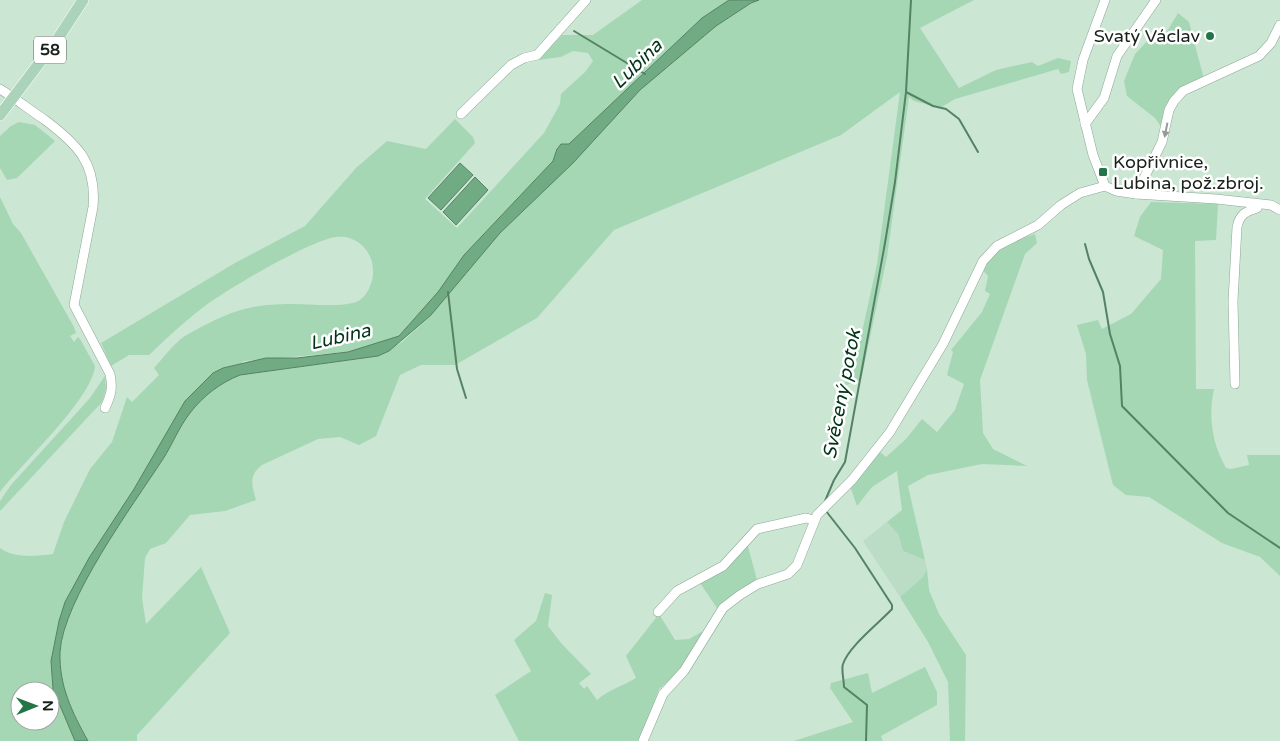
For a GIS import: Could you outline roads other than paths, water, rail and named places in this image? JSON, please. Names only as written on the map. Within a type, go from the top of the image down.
[{"type":"main road","name":"58","points":[[0,115],[83,0]]},
{"type":"street","points":[[461,114],[511,65],[524,58],[537,55],[586,0]]},
{"type":"street","points":[[1105,0],[1083,60],[1078,82],[1079,103],[1105,186]]},
{"type":"street","points":[[1085,124],[1104,98],[1116,56],[1156,0]]},
{"type":"street","points":[[1136,194],[1162,142],[1174,101],[1187,89],[1259,56],[1270,43],[1280,25]]},
{"type":"street","points":[[0,89],[69,138],[83,155],[91,174],[94,195],[93,206],[74,305],[110,374],[111,396],[105,408]]},
{"type":"street","points":[[643,741],[663,694],[684,671],[723,608],[758,584],[793,570],[804,553],[814,520],[852,480],[890,432],[943,344],[983,261],[998,246],[1038,225],[1059,206],[1080,193],[1105,186],[1116,191],[1136,194],[1275,205],[1280,210]]},
{"type":"street","points":[[1235,384],[1232,301],[1237,226],[1239,217],[1245,212],[1257,208],[1257,204]]},
{"type":"street","points":[[658,612],[677,591],[723,566],[757,529],[806,518],[814,520]]},
{"type":"waterway","name":"Svěcený potok","points":[[825,501],[834,480],[845,462],[885,243],[895,182],[906,92],[911,0]]},
{"type":"waterway","name":"Lubina","points":[[574,31],[645,74]]},
{"type":"waterway","points":[[906,92],[933,106],[946,109],[959,119],[978,152]]},
{"type":"waterway","points":[[1085,244],[1089,259],[1103,292],[1110,334],[1120,366],[1122,406],[1228,513],[1280,548]]},
{"type":"waterway","points":[[448,292],[457,369],[466,398]]},
{"type":"waterway","name":"Svěcený potok","points":[[826,511],[855,548],[892,605],[892,609],[851,650],[842,666],[844,687],[867,705],[866,741]]},
{"type":"place","name":"Svatý Václav","points":[[1210,36]]},
{"type":"place","name":"Kopřivnice, Lubina, pož.zbroj.","points":[[1103,172]]}]
